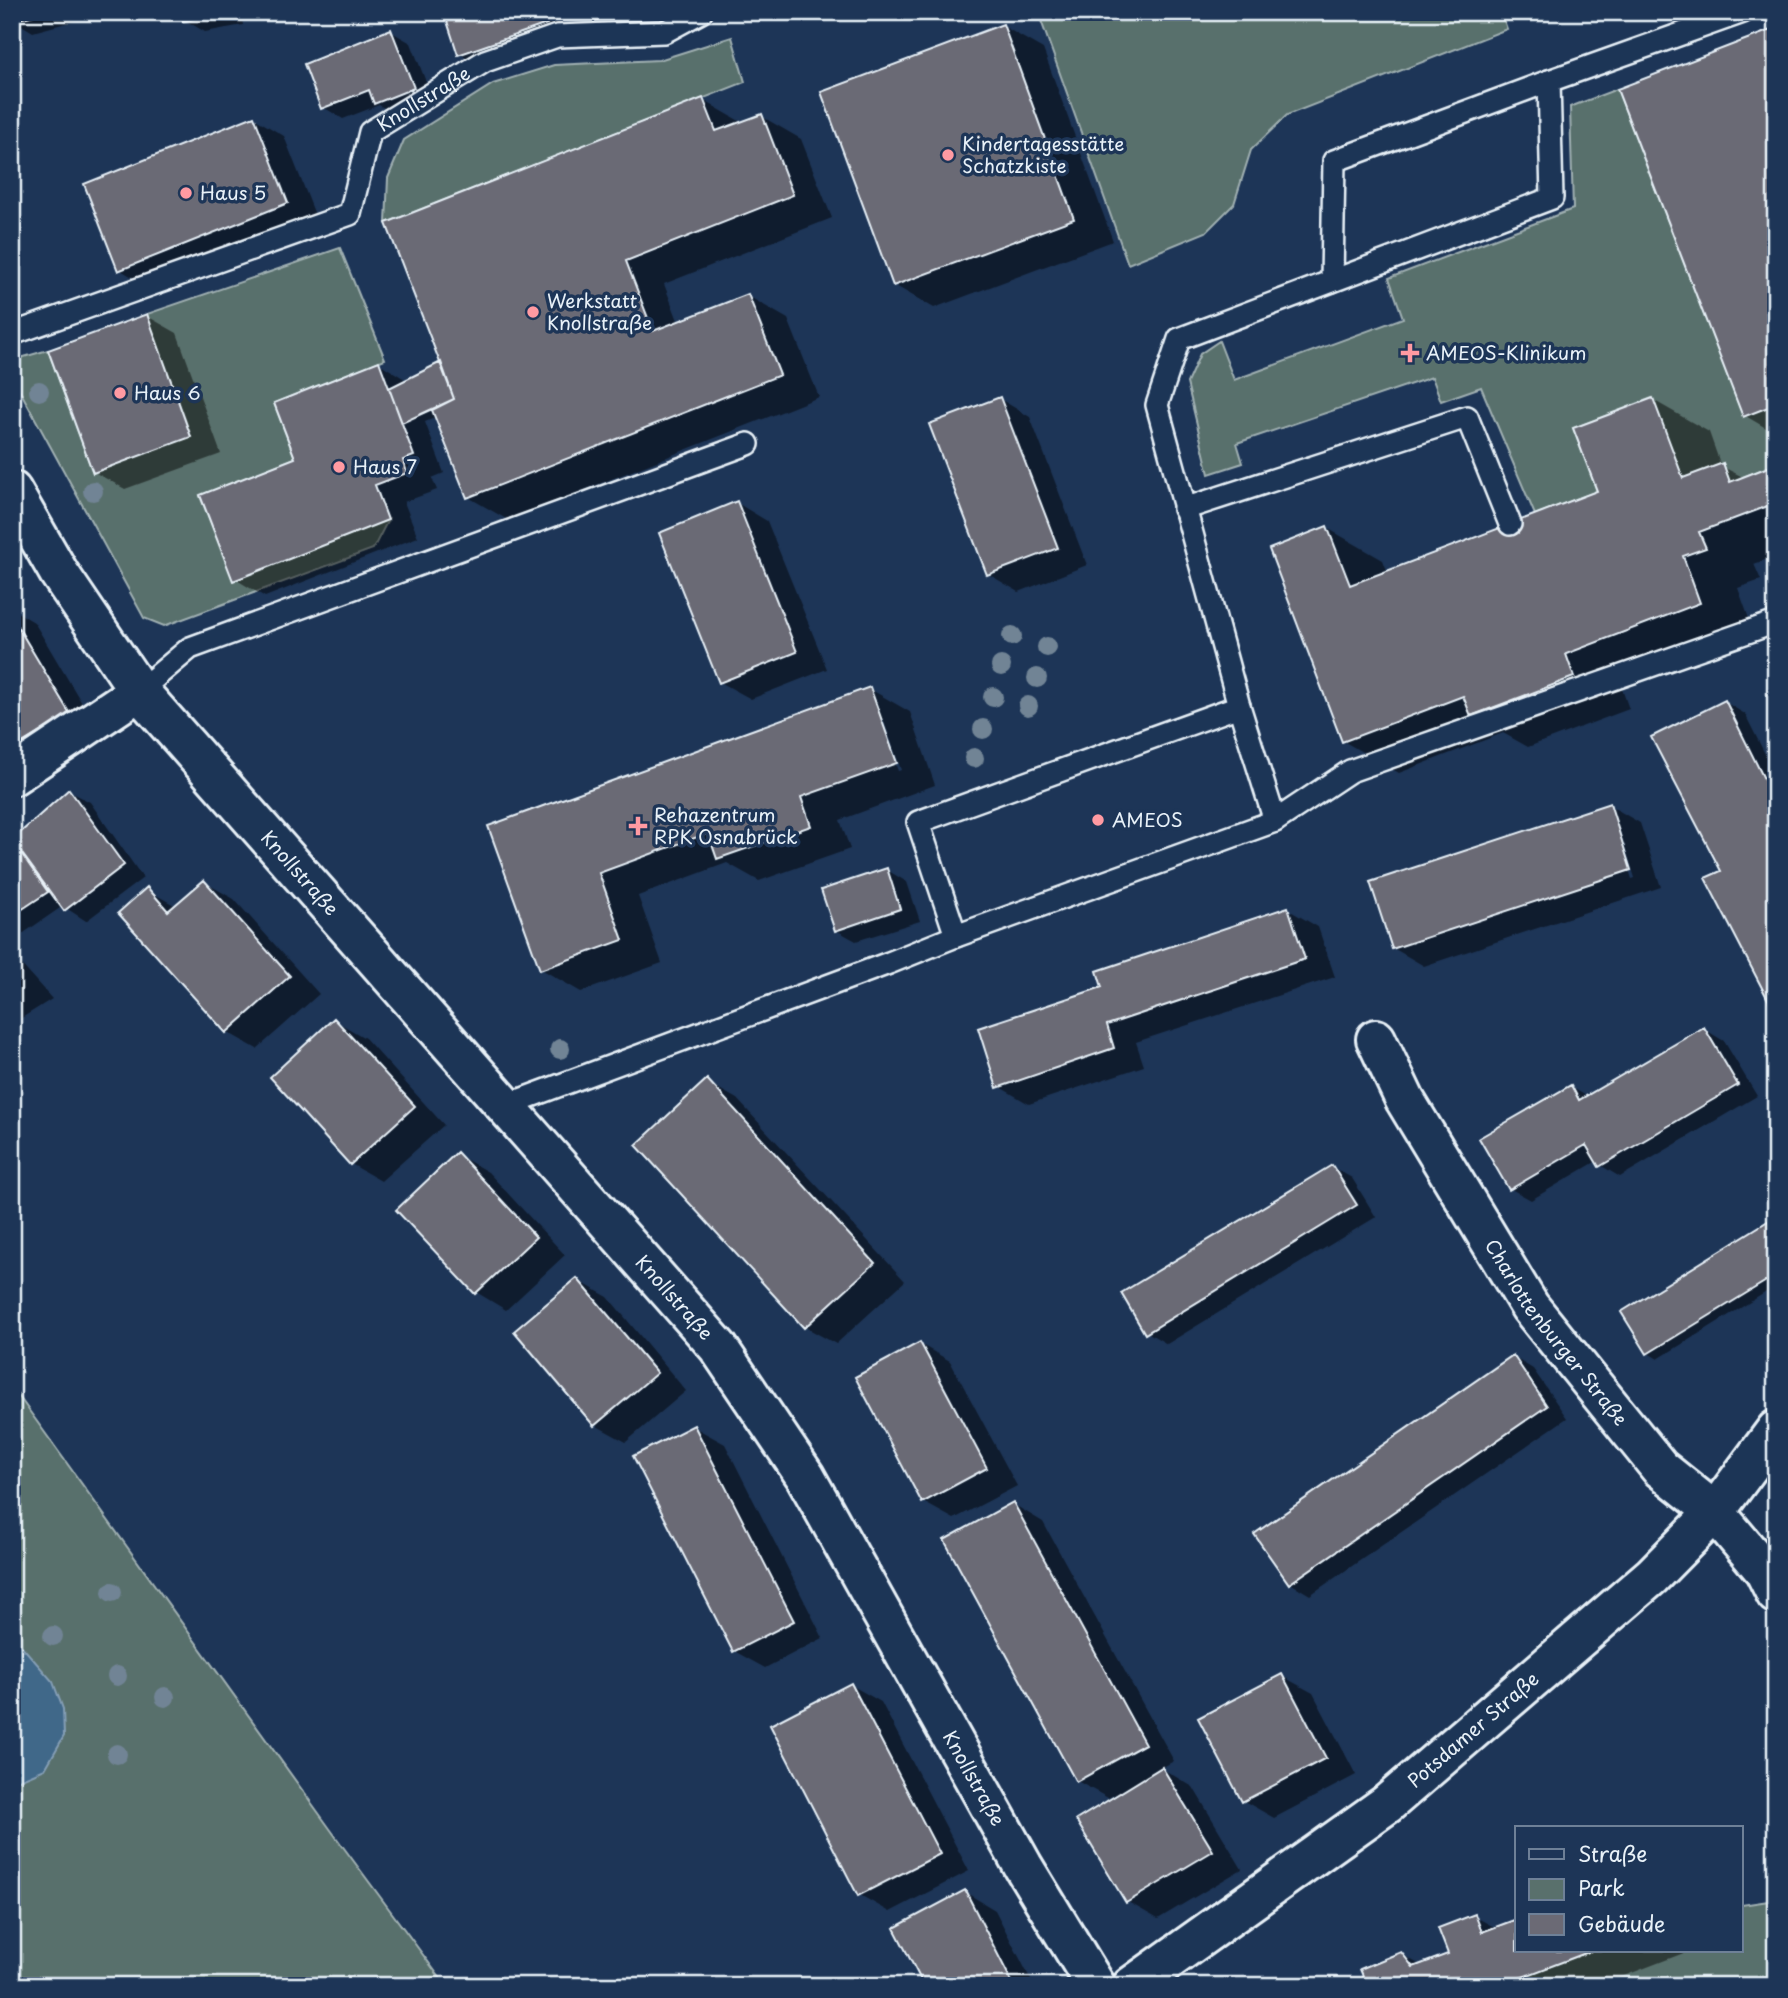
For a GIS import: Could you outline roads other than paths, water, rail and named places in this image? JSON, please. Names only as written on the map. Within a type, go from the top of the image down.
[{"type":"street","name":"Knollstraße","points":[[12,491],[58,573],[139,691],[718,1347],[798,1465],[1023,1866],[1096,1986]]},
{"type":"street","points":[[12,776],[139,691]]},
{"type":"street","name":"Charlottenburger Straße","points":[[1376,1039],[1405,1100],[1530,1307],[1660,1468],[1715,1513],[1764,1570],[1776,1594]]},
{"type":"street","name":"Potsdamer Straße","points":[[1132,1986],[1387,1804],[1651,1576],[1715,1513],[1776,1430]]},
{"type":"lane","name":"Knollstraße","points":[[12,334],[350,214],[370,132],[485,61],[557,36],[664,32],[701,12]]},
{"type":"lane","points":[[1332,281],[1334,161],[1549,80],[1743,12]]},
{"type":"lane","points":[[1275,821],[1239,706],[1157,405],[1179,339],[1552,198],[1549,80]]},
{"type":"lane","points":[[1184,509],[1467,417],[1510,524]]},
{"type":"lane","points":[[139,691],[190,648],[748,444]]},
{"type":"lane","points":[[504,1106],[956,936],[1275,821],[1350,771],[1776,622]]},
{"type":"lane","points":[[956,936],[918,822],[1239,706]]},
{"type":"water","points":[[12,1635],[53,1682],[63,1709],[64,1736],[45,1769],[12,1783]]},
{"type":"place","name":"Kindertagesstätte Schatzkiste","points":[[948,155]]},
{"type":"place","name":"Haus 5","points":[[186,193]]},
{"type":"place","name":"Werkstatt Knollstraße","points":[[533,312]]},
{"type":"place","name":"AMEOS-Klinikum","points":[[1410,353]]},
{"type":"place","name":"Haus 6","points":[[120,393]]},
{"type":"place","name":"Haus 7","points":[[339,467]]},
{"type":"place","name":"AMEOS","points":[[1098,820]]},
{"type":"place","name":"Rehazentrum RPK Osnabrück","points":[[638,826]]}]
